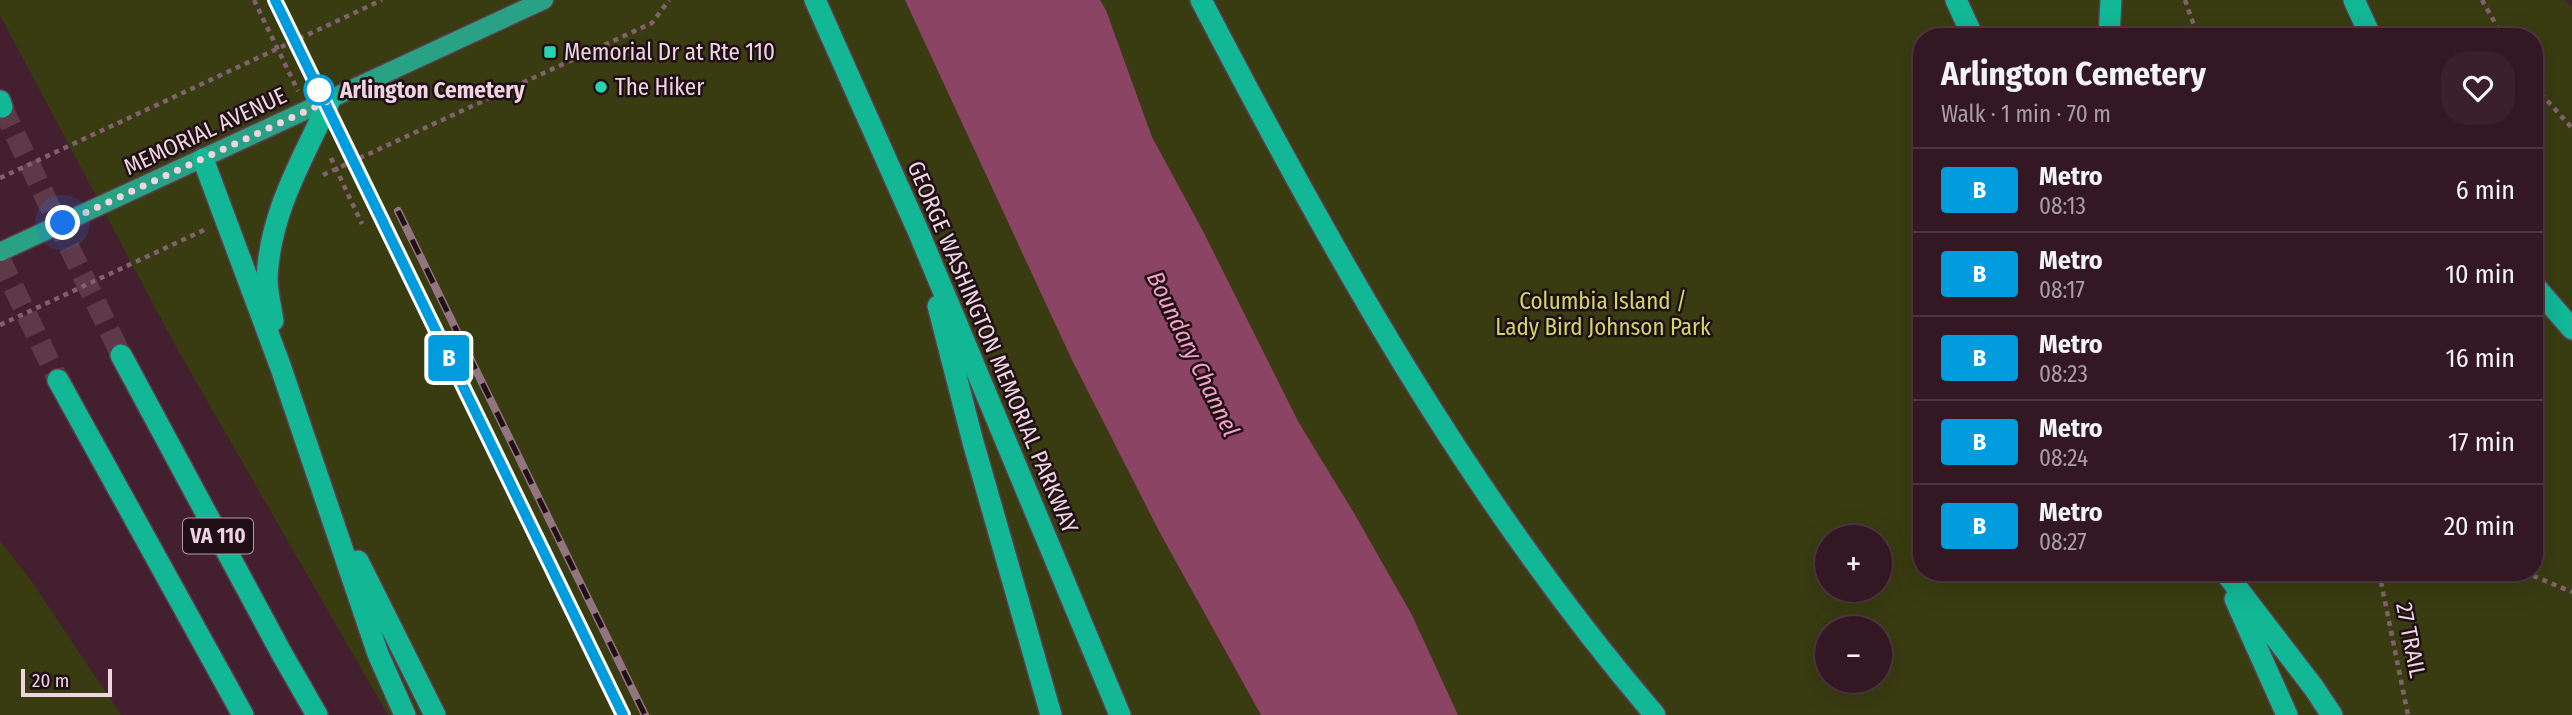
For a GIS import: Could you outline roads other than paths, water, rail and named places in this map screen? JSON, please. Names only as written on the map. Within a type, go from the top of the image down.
[{"type":"highway","name":"GEORGE WASHINGTON MEMORIAL PARKWAY","points":[[816,0],[919,233],[1120,715]]},
{"type":"highway","points":[[1200,0],[1332,245],[1447,436],[1554,590],[1655,715]]},
{"type":"highway","points":[[1956,0],[1969,28]]},
{"type":"highway","points":[[2109,28],[2111,0]]},
{"type":"highway","points":[[2354,0],[2367,28]]},
{"type":"highway","points":[[281,368],[267,280],[272,231],[286,192],[330,100]]},
{"type":"highway","points":[[203,159],[281,368],[378,654],[405,715]]},
{"type":"highway","points":[[919,233],[973,442],[1051,715]]},
{"type":"highway","points":[[2543,295],[2572,329]]},
{"type":"highway","name":"VA 110","points":[[121,355],[317,715]]},
{"type":"highway","name":"VA 110","points":[[58,380],[243,715]]},
{"type":"highway","points":[[319,483],[435,715]]},
{"type":"highway","points":[[2228,581],[2287,715]]},
{"type":"highway","points":[[2231,581],[2332,715]]},
{"type":"main road","name":"MEMORIAL AVENUE","points":[[0,252],[544,0]]},
{"type":"water","name":"Boundary Channel","points":[[905,0],[1100,0],[1152,137],[1203,231],[1299,423],[1412,615],[1458,715],[1261,715],[1160,533],[1072,360]]},
{"type":"tunnel","points":[[2,107],[121,355]]},
{"type":"tunnel","points":[[0,259],[58,380]]},
{"type":"railway","points":[[398,211],[645,715]]},
{"type":"railway","points":[[381,220],[623,715]]},
{"type":"metro line","name":"B","points":[[275,0],[623,715]]},
{"type":"place","name":"Memorial Dr at Rte 110","points":[[550,52]]},
{"type":"place","name":"The Hiker","points":[[601,87]]},
{"type":"place","name":"Arlington Cemetery","points":[[319,90]]},
{"type":"park label","name":"Columbia Island / Lady Bird Johnson Park","points":[[1603,314]]}]
